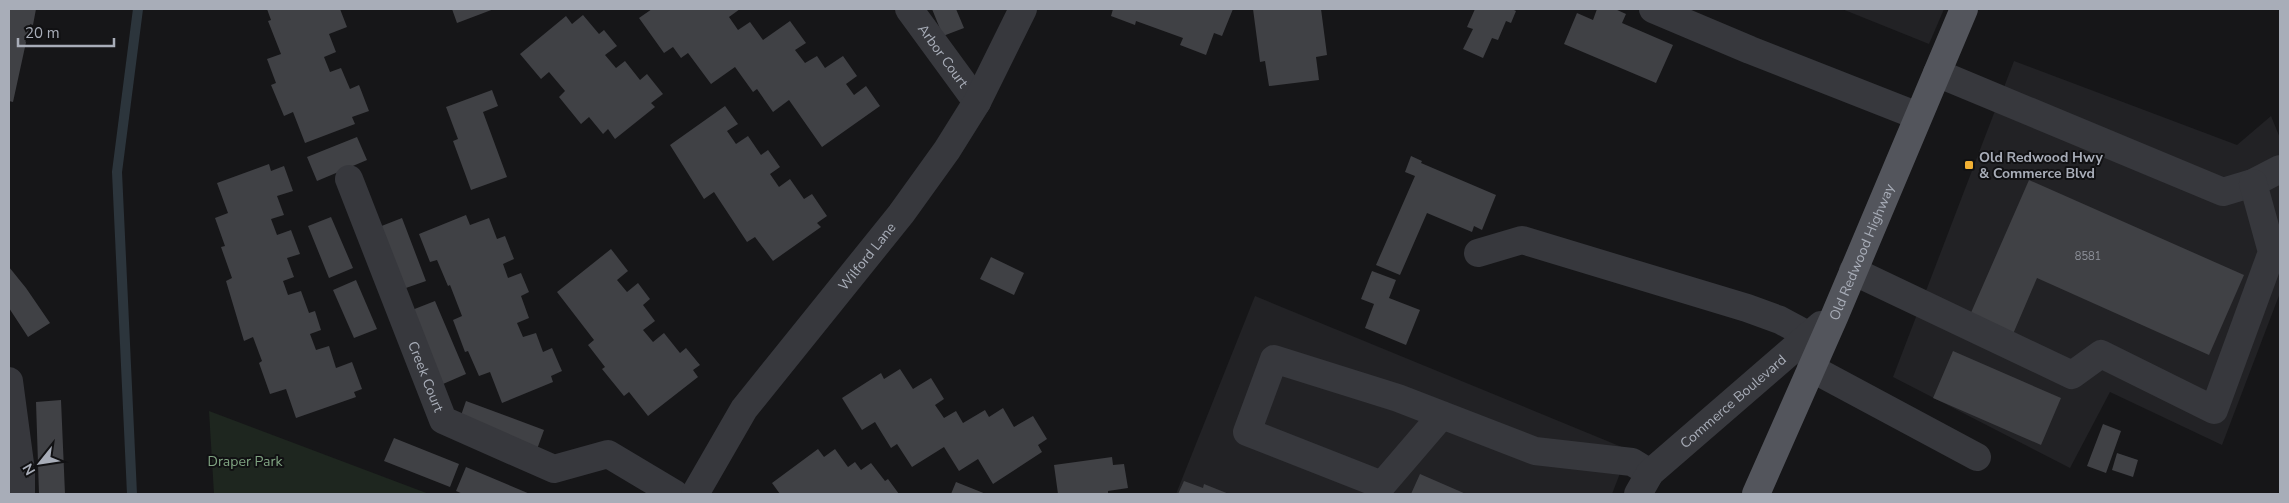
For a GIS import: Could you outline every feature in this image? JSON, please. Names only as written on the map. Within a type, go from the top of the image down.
[{"type":"main road","name":"Old Redwood Highway","points":[[1756,494],[1835,315],[1964,9]]},
{"type":"main road","points":[[1949,42],[1972,9]]},
{"type":"street","name":"Arbor Court","points":[[909,9],[977,102]]},
{"type":"street","name":"Wilford Lane","points":[[695,494],[744,409],[901,214],[947,150],[977,102],[1024,9]]},
{"type":"street","points":[[1653,9],[1750,50],[1918,116]]},
{"type":"street","points":[[1937,73],[2223,192],[2253,183],[2280,168]]},
{"type":"street","name":"Creek Court","points":[[349,178],[443,420],[554,469],[608,454],[675,494]]},
{"type":"street","points":[[1853,271],[2072,375],[2101,354],[2214,410],[2272,252],[2253,183]]},
{"type":"street","points":[[1478,253],[1522,240],[1747,308],[1780,320],[1808,335]]},
{"type":"street","name":"Commerce Boulevard","points":[[1644,484],[1808,335],[1835,315]]},
{"type":"street","points":[[1442,415],[1382,485],[1247,432],[1274,359],[1398,398],[1442,415],[1535,451],[1632,462],[1644,484]]},
{"type":"street","points":[[1811,368],[1977,457]]},
{"type":"street","points":[[9,381],[21,471],[21,494]]},
{"type":"shaded area","points":[[1842,9],[1944,9],[1929,44]]},
{"type":"shaded area","points":[[2014,61],[2237,145],[2271,116],[2280,138],[2280,293],[2222,445],[2110,392],[2070,468],[1893,377]]},
{"type":"shaded area","points":[[1255,296],[1629,450],[1612,494],[1176,494]]},
{"type":"green space","name":"Draper Park","points":[[209,411],[429,494],[214,494]]},
{"type":"building","points":[[9,9],[36,9],[33,25],[30,24],[13,102],[9,101]]},
{"type":"building","points":[[267,9],[340,9],[347,27],[329,34],[336,52],[324,57],[330,72],[341,68],[350,89],[359,85],[369,111],[352,117],[355,124],[305,143],[293,112],[284,116],[271,85],[276,83],[267,59],[281,54],[268,21],[271,20]]},
{"type":"building","points":[[452,9],[494,9],[457,23]]},
{"type":"building","points":[[652,9],[740,9],[729,17],[738,30],[750,22],[763,40],[790,21],[806,43],[795,50],[805,63],[817,56],[825,68],[843,56],[857,76],[846,84],[854,95],[866,86],[880,106],[822,147],[789,100],[773,112],[757,89],[753,92],[735,67],[711,84],[688,53],[681,58],[673,47],[664,53],[639,18]]},
{"type":"building","points":[[932,9],[956,9],[964,28],[943,36]]},
{"type":"building","points":[[1113,9],[1233,9],[1222,36],[1214,33],[1206,55],[1180,45],[1183,38],[1136,21],[1135,25],[1111,16]]},
{"type":"building","points":[[1253,9],[1321,9],[1327,55],[1316,57],[1319,80],[1269,86],[1265,61],[1260,62]]},
{"type":"building","points":[[1475,9],[1512,9],[1516,11],[1511,23],[1506,21],[1498,40],[1492,38],[1483,58],[1463,49],[1473,29],[1467,27]]},
{"type":"building","points":[[1597,9],[1615,9],[1626,14],[1622,23],[1673,45],[1656,83],[1564,44],[1577,13],[1593,20]]},
{"type":"building","points":[[583,15],[599,34],[604,30],[617,46],[605,55],[616,68],[625,61],[640,80],[647,74],[663,94],[651,103],[655,107],[615,139],[608,129],[603,134],[589,117],[581,124],[559,97],[565,91],[549,72],[541,79],[520,54],[566,16],[572,24]]},
{"type":"building","points":[[492,90],[498,106],[483,112],[507,177],[471,190],[453,141],[458,139],[446,107]]},
{"type":"building","points":[[725,106],[738,124],[727,131],[736,144],[748,136],[761,155],[768,150],[780,167],[770,174],[779,187],[790,179],[804,199],[812,194],[827,216],[817,223],[821,227],[773,261],[755,237],[747,242],[714,192],[704,199],[670,145]]},
{"type":"building","points":[[357,137],[367,160],[317,181],[307,157]]},
{"type":"building","points":[[1411,156],[1422,161],[1421,163],[1496,195],[1482,230],[1474,226],[1472,232],[1427,213],[1400,275],[1376,265],[1415,176],[1405,172]]},
{"type":"building","points":[[269,164],[271,171],[284,166],[293,191],[277,196],[284,215],[271,219],[277,235],[291,230],[300,254],[287,258],[294,277],[283,281],[288,295],[301,291],[309,313],[315,311],[321,330],[310,334],[316,350],[329,346],[336,368],[352,362],[362,389],[354,392],[356,397],[296,418],[286,389],[270,394],[259,363],[262,361],[253,337],[244,341],[226,281],[232,278],[221,247],[225,246],[215,218],[228,213],[217,183]]},
{"type":"building","points":[[2029,180],[2244,275],[2209,355],[2037,278],[2013,334],[1970,315]]},
{"type":"building","points":[[466,215],[470,225],[489,218],[497,239],[505,236],[514,259],[503,264],[508,278],[521,273],[529,292],[521,296],[529,318],[517,323],[523,337],[536,333],[543,352],[552,348],[562,371],[551,376],[553,382],[502,403],[490,372],[479,376],[468,351],[465,352],[453,320],[462,316],[450,285],[448,286],[437,260],[430,262],[419,234]]},
{"type":"building","points":[[331,217],[353,268],[329,278],[308,226]]},
{"type":"building","points":[[402,218],[426,281],[403,289],[379,227]]},
{"type":"building","points":[[611,249],[628,271],[617,280],[627,292],[638,283],[650,299],[643,305],[655,321],[643,330],[653,342],[664,333],[680,353],[686,348],[700,365],[693,370],[698,377],[648,416],[629,392],[624,396],[602,369],[605,367],[588,345],[594,340],[557,292]]},
{"type":"building","points":[[991,257],[1024,273],[1014,295],[980,279]]},
{"type":"building","points":[[9,267],[50,323],[28,337],[9,308]]},
{"type":"building","points":[[1372,271],[1396,280],[1389,298],[1420,310],[1406,345],[1365,328],[1374,304],[1361,299]]},
{"type":"building","points":[[356,280],[377,329],[354,338],[333,290]]},
{"type":"building","points":[[435,301],[466,374],[443,384],[412,310]]},
{"type":"building","points":[[1953,351],[2061,398],[2041,445],[1933,398]]},
{"type":"building","points":[[900,369],[913,389],[931,378],[944,399],[935,405],[944,418],[956,411],[963,423],[985,410],[989,417],[1003,408],[1014,427],[1033,416],[1047,439],[1038,445],[1042,452],[993,484],[978,459],[959,471],[944,447],[912,467],[897,444],[891,448],[875,422],[862,430],[842,398],[881,373],[884,379]]},
{"type":"building","points":[[61,400],[65,494],[39,494],[36,402]]},
{"type":"building","points":[[466,401],[544,430],[536,452],[458,424]]},
{"type":"building","points":[[2103,424],[2121,431],[2106,473],[2087,466]]},
{"type":"building","points":[[394,438],[459,464],[450,487],[384,461]]},
{"type":"building","points":[[818,449],[824,457],[835,449],[848,467],[855,462],[861,470],[871,463],[885,481],[888,479],[899,494],[780,494],[772,483]]},
{"type":"building","points":[[2117,453],[2138,460],[2133,477],[2112,470]]},
{"type":"building","points":[[1112,457],[1113,465],[1124,464],[1128,488],[1108,491],[1108,494],[1058,494],[1054,465]]},
{"type":"building","points":[[466,467],[530,494],[463,494],[456,491]]},
{"type":"building","points":[[1420,474],[1466,494],[1411,494]]},
{"type":"building","points":[[1184,481],[1203,488],[1204,484],[1229,494],[1178,494]]},
{"type":"building","points":[[956,482],[986,494],[951,494]]},
{"type":"waterway","points":[[132,494],[117,172],[138,9]]},
{"type":"place","name":"Old Redwood Hwy & Commerce Blvd","points":[[1969,165]]}]
